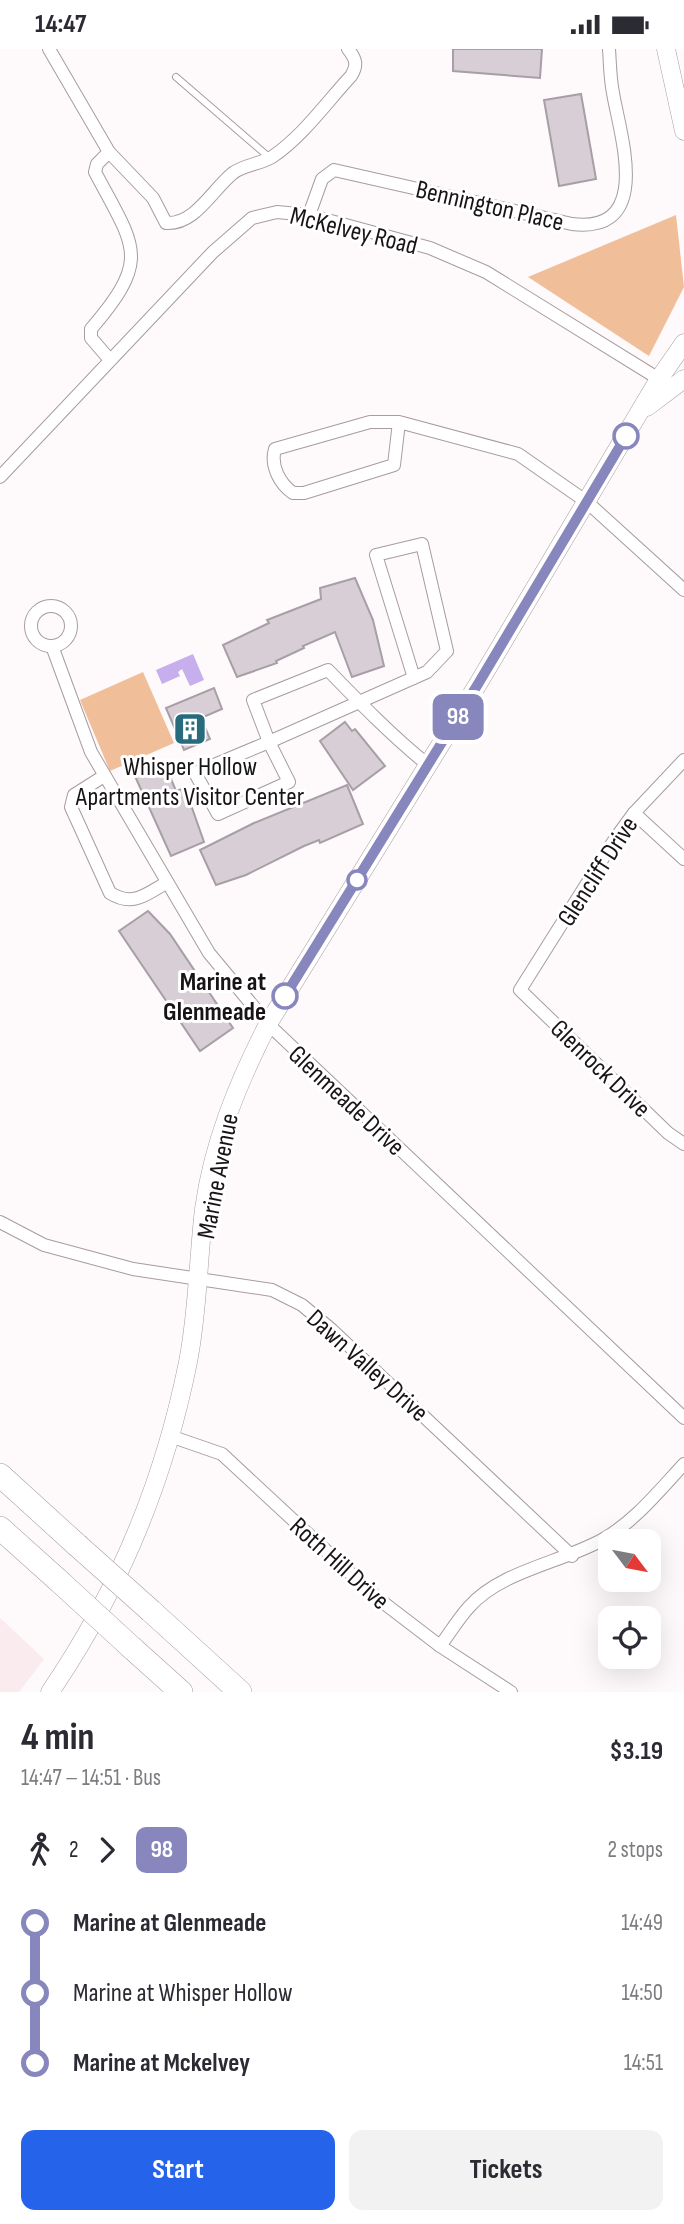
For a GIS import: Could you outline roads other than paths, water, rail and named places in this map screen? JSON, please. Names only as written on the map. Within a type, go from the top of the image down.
[{"type":"highway","points":[[0,1475],[240,1692]]},
{"type":"highway","points":[[0,1528],[181,1692]]},
{"type":"main road","points":[[666,49],[684,131]]},
{"type":"main road","name":"Marine Avenue","points":[[50,1692],[90,1632],[117,1581],[135,1538],[170,1436],[188,1360],[200,1277],[204,1209],[218,1145],[238,1083],[268,1024],[428,765],[659,379],[684,343]]},
{"type":"main road","points":[[639,414],[684,379]]},
{"type":"street","points":[[49,49],[109,152],[153,198],[166,223],[178,224],[193,214],[235,171],[270,158],[295,137],[351,76],[356,67],[356,59],[348,49]]},
{"type":"street","name":"Bennington Place","points":[[309,215],[322,179],[334,170],[572,224],[598,222],[620,204],[627,184],[628,168],[612,90],[609,49]]},
{"type":"street","points":[[109,152],[97,164],[95,172],[130,240],[131,259],[128,282],[91,329],[92,338],[110,360]]},
{"type":"street","name":"McKelvey Road","points":[[0,477],[213,252],[252,218],[277,212],[309,215],[430,249],[466,262],[659,379]]},
{"type":"street","points":[[399,422],[394,465],[303,493],[293,493],[281,485],[273,457],[275,449],[370,422],[399,422],[518,454],[587,502],[684,590]]},
{"type":"street","points":[[414,678],[376,555],[422,544],[447,651],[427,672],[414,678],[358,701],[269,742],[195,773],[218,814],[289,782],[269,742],[253,699],[328,670],[358,701],[428,765]]},
{"type":"street","name":"Glenmeade Drive","points":[[52,646],[91,752],[209,953],[268,1024],[684,1419]]},
{"type":"street","name":"Glencliff Drive","points":[[520,990],[635,813],[684,760]]},
{"type":"street","points":[[104,776],[74,795],[71,807],[110,893],[122,900],[135,901],[166,883]]},
{"type":"street","points":[[635,813],[684,859]]},
{"type":"street","name":"Glenrock Drive","points":[[520,990],[668,1133],[684,1144]]},
{"type":"street","name":"Dawn Valley Drive","points":[[0,1222],[44,1245],[133,1269],[272,1290],[302,1305],[332,1329],[572,1556]]},
{"type":"street","name":"Roth Hill Drive","points":[[170,1436],[222,1454],[376,1597],[440,1646],[511,1692]]},
{"type":"street","points":[[440,1646],[469,1606],[497,1585],[572,1556],[604,1539],[637,1514],[684,1464]]},
{"type":"lane","points":[[176,77],[270,158]]},
{"type":"place","name":"Whisper Hollow Apartments Visitor Center","points":[[190,729]]},
{"type":"place","name":"Marine at Glenmeade","points":[[285,996]]}]
